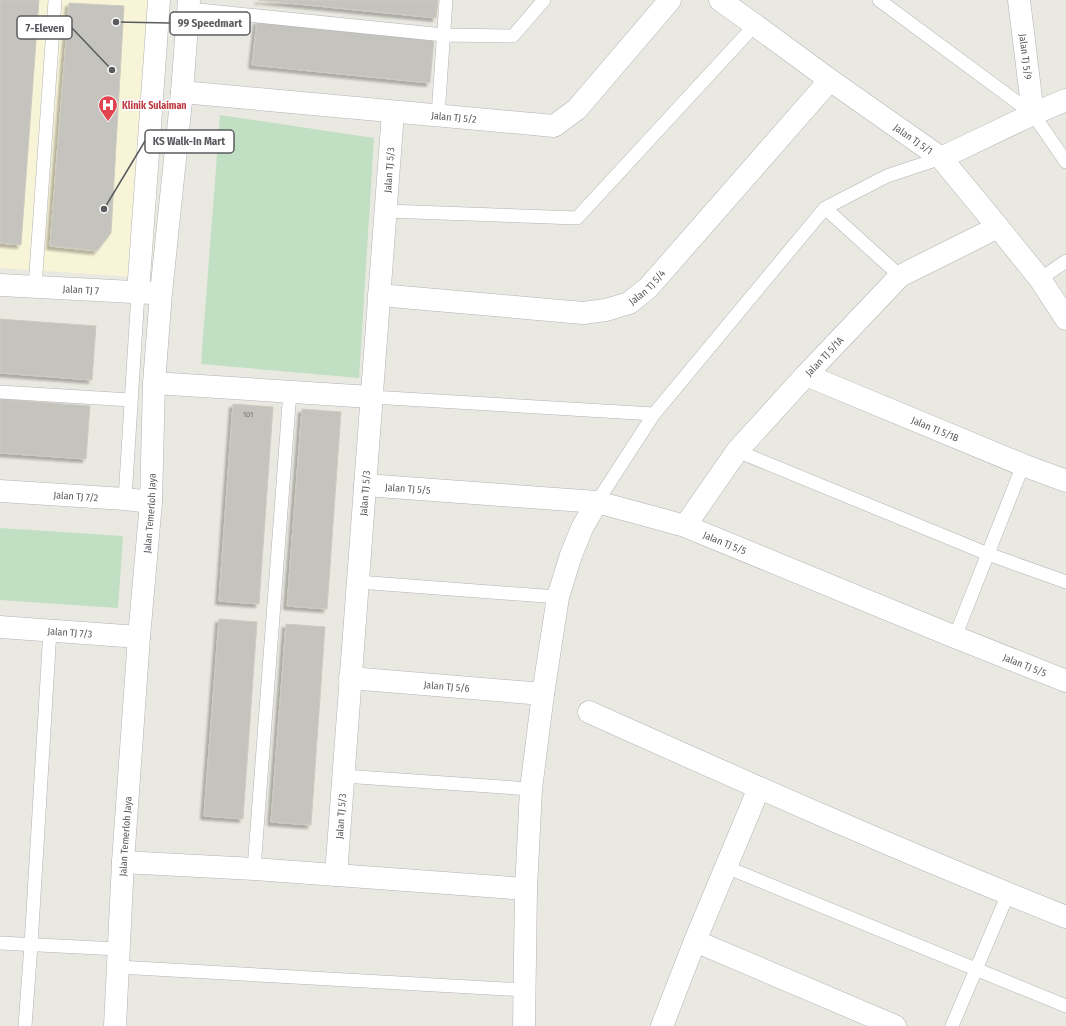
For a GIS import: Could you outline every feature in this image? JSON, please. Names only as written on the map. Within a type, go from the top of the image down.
[{"type":"street","points":[[138,293],[159,0]]},
{"type":"street","name":"Jalan TJ 5/2","points":[[182,92],[554,126],[577,109],[670,0]]},
{"type":"street","name":"Jalan TJ 5/1","points":[[720,0],[941,158],[1040,279],[1066,320]]},
{"type":"street","name":"Jalan TJ 5/9","points":[[1019,0],[1033,114]]},
{"type":"street","name":"Jalan Temerloh Jaya","points":[[115,1026],[123,862],[139,636],[151,502],[154,383],[189,4]]},
{"type":"street","name":"Jalan TJ 5/4","points":[[379,295],[583,313],[606,310],[629,303],[648,288],[830,80]]},
{"type":"street","points":[[941,158],[1066,100]]},
{"type":"street","name":"Jalan TJ 5/3","points":[[336,875],[393,112]]},
{"type":"street","name":"Jalan TJ 5/1A","points":[[685,526],[737,451],[806,375],[900,276],[998,227]]},
{"type":"street","name":"Jalan TJ 7","points":[[0,285],[162,293]]},
{"type":"street","name":"Jalan TJ 5/1B","points":[[806,375],[1022,465],[1066,481]]},
{"type":"street","points":[[154,383],[290,391],[371,398]]},
{"type":"street","name":"Jalan TJ 5/5","points":[[365,485],[597,502],[685,526],[1066,681]]},
{"type":"street","name":"Jalan TJ 7/2","points":[[0,491],[151,502]]},
{"type":"street","points":[[524,1026],[526,889],[531,789],[543,694],[558,597],[571,555],[582,528],[597,502]]},
{"type":"street","name":"Jalan TJ 7/3","points":[[0,627],[139,636]]},
{"type":"street","name":"Jalan TJ 5/6","points":[[350,678],[543,694]]},
{"type":"street","points":[[589,712],[759,788],[1008,894],[1066,917]]},
{"type":"street","points":[[664,1025],[695,941],[759,788]]},
{"type":"street","points":[[123,862],[254,869],[526,889]]},
{"type":"street","points":[[695,941],[895,1026]]},
{"type":"lane","points":[[35,287],[55,0]]},
{"type":"lane","points":[[438,115],[446,0]]},
{"type":"lane","points":[[189,4],[444,35],[513,36],[544,0]]},
{"type":"lane","points":[[879,0],[1033,114],[1066,162]]},
{"type":"lane","points":[[386,211],[577,218],[755,25]]},
{"type":"lane","points":[[597,502],[654,414],[825,208],[887,176],[941,158]]},
{"type":"lane","points":[[825,208],[900,276]]},
{"type":"lane","points":[[1040,279],[1066,261]]},
{"type":"lane","points":[[125,499],[138,293]]},
{"type":"lane","points":[[254,869],[290,391]]},
{"type":"lane","points":[[0,392],[131,400]]},
{"type":"lane","points":[[371,398],[654,414]]},
{"type":"lane","points":[[737,451],[988,554],[1066,582]]},
{"type":"lane","points":[[955,637],[1022,465]]},
{"type":"lane","points":[[358,582],[558,597]]},
{"type":"lane","points":[[25,1026],[32,944],[50,630]]},
{"type":"lane","points":[[343,776],[531,789]]},
{"type":"lane","points":[[726,867],[1066,1006]]},
{"type":"lane","points":[[952,1026],[1008,894]]},
{"type":"lane","points":[[0,943],[32,944],[118,958],[524,990]]},
{"type":"shaded area","points":[[0,0],[170,0],[151,278],[0,268]]},
{"type":"green space","points":[[220,115],[374,138],[359,378],[201,364]]},
{"type":"green space","points":[[0,528],[123,536],[118,608],[0,600]]},
{"type":"building","points":[[0,0],[39,0],[21,245],[0,243]]},
{"type":"building","points":[[258,0],[438,0],[436,18]]},
{"type":"building","points":[[69,3],[124,6],[111,233],[97,251],[50,246]]},
{"type":"building","points":[[257,21],[434,39],[430,83],[252,65]]},
{"type":"building","points":[[0,319],[96,326],[92,380],[0,373]]},
{"type":"building","points":[[0,399],[90,406],[86,459],[0,453]]},
{"type":"building","points":[[233,404],[273,407],[259,604],[219,601]]},
{"type":"building","points":[[302,409],[341,412],[327,609],[287,606]]},
{"type":"building","points":[[219,619],[257,622],[243,819],[204,816]]},
{"type":"building","points":[[286,624],[325,627],[311,825],[271,822]]},
{"type":"place","name":"99 Speedmart","points":[[116,22]]},
{"type":"place","name":"7-Eleven","points":[[112,70]]},
{"type":"place","name":"Klinik Sulaiman","points":[[108,122]]},
{"type":"place","name":"KS Walk-In Mart","points":[[104,209]]}]
